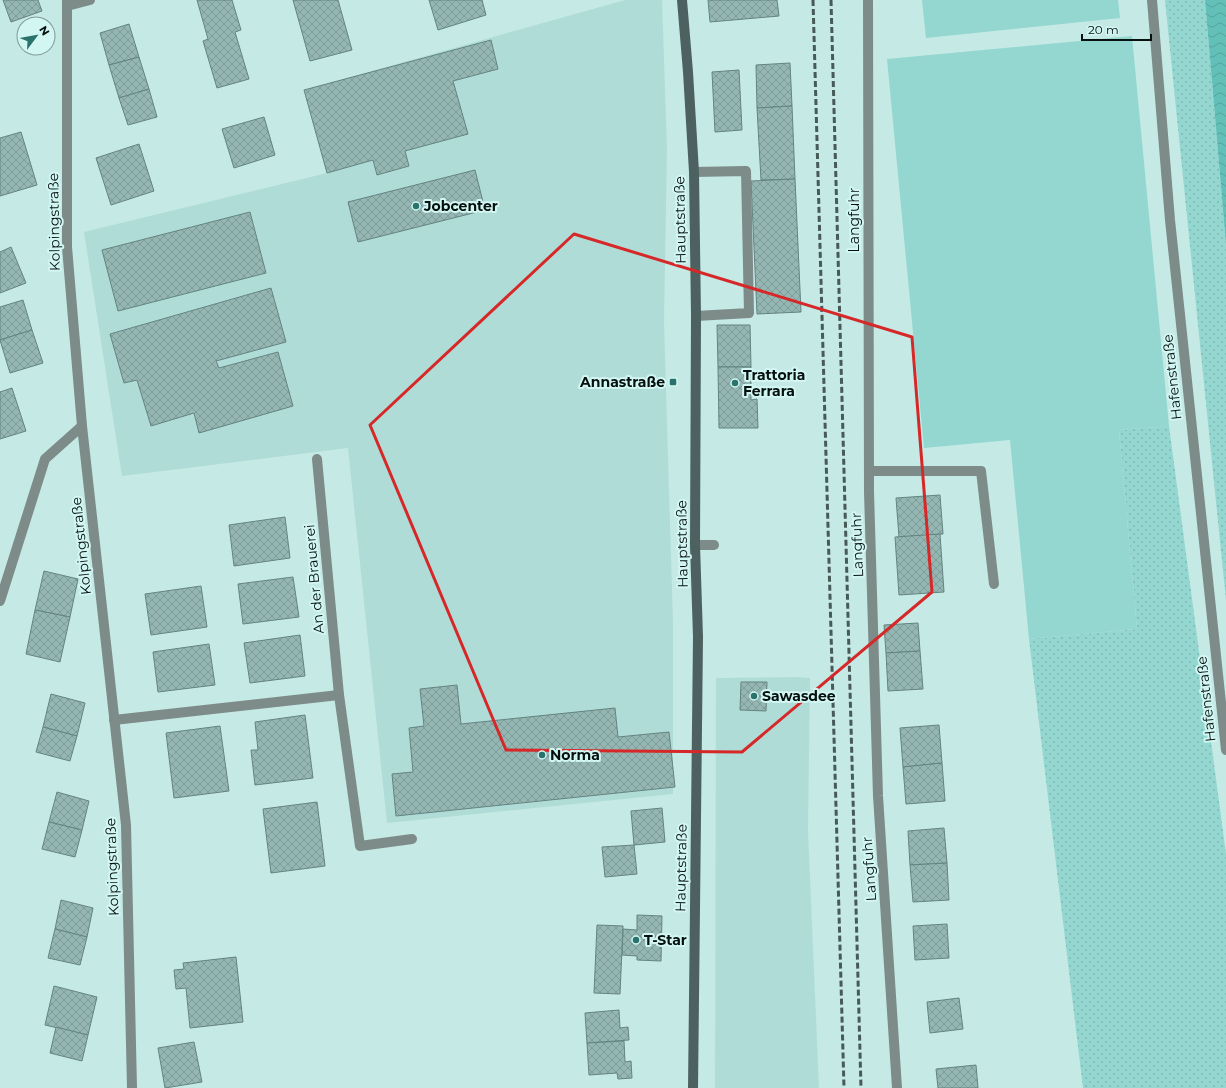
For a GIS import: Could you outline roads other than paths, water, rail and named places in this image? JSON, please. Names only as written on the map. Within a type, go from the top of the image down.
[{"type":"main road","name":"Hauptstraße","points":[[682,0],[694,172],[696,316],[696,545],[698,637],[693,1088]]},
{"type":"street","points":[[67,3],[90,0]]},
{"type":"street","name":"Langfuhr","points":[[868,0],[870,471],[878,796],[897,1088]]},
{"type":"street","name":"Hafenstraße","points":[[1152,0],[1170,220],[1226,750]]},
{"type":"street","name":"Kolpingstraße","points":[[67,3],[67,247],[82,426],[126,825],[132,1088]]},
{"type":"street","points":[[694,172],[746,171],[750,313],[696,316]]},
{"type":"street","points":[[0,601],[45,459],[82,426]]},
{"type":"street","name":"An der Brauerei","points":[[317,459],[339,695],[360,846],[412,839]]},
{"type":"street","points":[[870,471],[982,471],[994,584]]},
{"type":"street","points":[[696,545],[714,545]]},
{"type":"street","points":[[114,720],[339,695]]},
{"type":"water","points":[[1205,0],[1226,0],[1226,245]]},
{"type":"railway","points":[[813,0],[844,1088]]},
{"type":"railway","points":[[831,0],[861,1088]]},
{"type":"place","name":"Jobcenter","points":[[416,206]]},
{"type":"place","name":"Annastraße","points":[[673,382]]},
{"type":"place","name":"Trattoria Ferrara","points":[[735,383]]},
{"type":"place","name":"Sawasdee","points":[[754,696]]},
{"type":"place","name":"Norma","points":[[542,755]]},
{"type":"place","name":"T-Star","points":[[636,940]]}]
